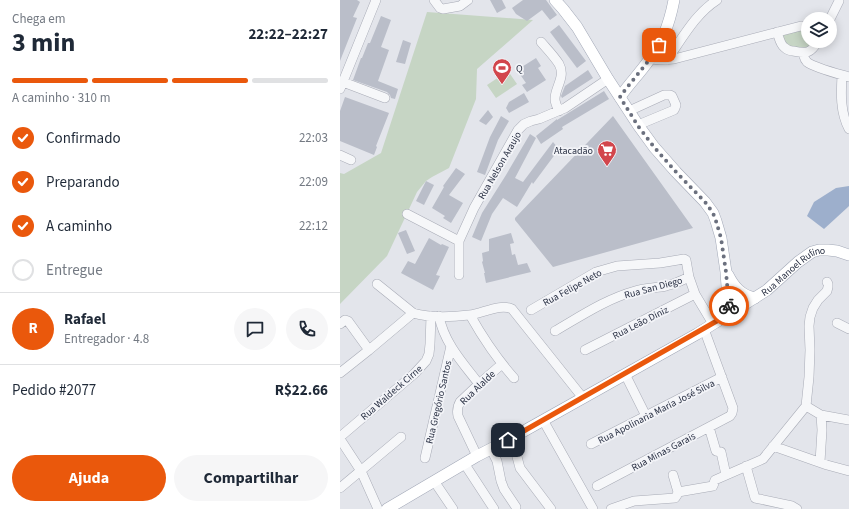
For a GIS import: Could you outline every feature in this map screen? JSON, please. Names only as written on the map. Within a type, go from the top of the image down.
[{"type":"main road","points":[[555,0],[577,27],[638,126],[662,157],[709,207],[716,221],[721,238],[726,272],[729,314]]},
{"type":"main road","points":[[620,97],[650,59],[659,45],[668,26],[674,0]]},
{"type":"main road","name":"Rua Manoel Rufino","points":[[386,509],[709,327],[767,290],[798,262],[812,252],[828,250],[849,255]]},
{"type":"main road","points":[[726,272],[738,290],[749,297],[755,298]]},
{"type":"street","points":[[376,0],[342,81],[386,98]]},
{"type":"street","points":[[434,0],[443,10],[460,6],[468,0]]},
{"type":"street","points":[[667,60],[697,18],[704,10],[717,0]]},
{"type":"street","points":[[834,12],[839,1]]},
{"type":"street","points":[[650,59],[667,60],[681,58],[801,26]]},
{"type":"street","points":[[777,32],[781,44],[786,49],[790,51],[807,52]]},
{"type":"street","points":[[541,42],[561,69],[562,75],[555,98],[559,111]]},
{"type":"street","points":[[812,48],[807,52],[805,60],[807,62],[845,76],[841,94],[843,114],[849,128]]},
{"type":"street","name":"Rua Nelson Araujo","points":[[459,275],[458,241],[474,208],[518,130],[524,124],[559,111],[608,79]]},
{"type":"street","points":[[629,111],[664,95],[672,96],[676,105],[674,110],[638,126]]},
{"type":"street","points":[[340,155],[351,160]]},
{"type":"street","points":[[407,214],[458,241]]},
{"type":"street","name":"Rua Felipe Neto","points":[[531,310],[596,272],[617,266],[686,260],[689,277],[709,327],[722,377],[733,408],[730,416]]},
{"type":"street","name":"Rua San Diego","points":[[555,331],[602,304],[618,297],[636,291],[674,284],[689,277]]},
{"type":"street","points":[[678,492],[713,486],[715,480],[763,458],[806,406],[809,377],[810,317],[818,300],[827,291],[827,282]]},
{"type":"street","points":[[377,284],[413,313],[419,315],[470,315],[501,307],[508,307],[512,309],[583,398]]},
{"type":"street","name":"Rua Leão Diniz","points":[[586,350],[695,294]]},
{"type":"street","points":[[340,373],[413,313]]},
{"type":"street","points":[[470,315],[481,335],[514,378]]},
{"type":"street","points":[[435,316],[451,346],[479,384]]},
{"type":"street","name":"Rua Waldeck Cirne","points":[[340,438],[414,374],[426,361],[429,354],[435,316]]},
{"type":"street","points":[[837,322],[849,329]]},
{"type":"street","points":[[344,323],[369,350]]},
{"type":"street","name":"Rua Gregório Santos","points":[[425,458],[451,346]]},
{"type":"street","name":"Rua Alalde","points":[[478,456],[457,412],[458,405],[502,364]]},
{"type":"street","points":[[625,374],[646,416]]},
{"type":"street","name":"Rua Apolinaria Maria José Silva","points":[[591,444],[722,377]]},
{"type":"street","points":[[806,406],[821,415],[849,420]]},
{"type":"street","points":[[820,462],[822,430],[821,415]]},
{"type":"street","name":"Rua Minas Garais","points":[[597,486],[730,416]]},
{"type":"street","points":[[543,420],[593,509]]},
{"type":"street","points":[[709,427],[716,451],[721,452],[726,475]]},
{"type":"street","points":[[340,488],[401,437]]},
{"type":"street","points":[[340,438],[361,471],[378,509]]},
{"type":"street","points":[[508,440],[516,453],[520,468],[551,509]]},
{"type":"street","points":[[773,446],[849,471]]},
{"type":"street","points":[[491,449],[497,461],[504,489],[516,508]]},
{"type":"street","points":[[464,464],[494,509]]},
{"type":"street","points":[[746,466],[755,498],[792,506],[797,509]]},
{"type":"street","points":[[610,509],[634,501],[672,499],[676,497],[678,492],[673,475]]},
{"type":"street","points":[[434,481],[453,509]]},
{"type":"green space","points":[[427,12],[533,20],[477,69],[476,99],[449,168],[426,181],[417,192],[387,256],[340,304],[340,173],[344,174],[381,153]]},
{"type":"green space","points":[[801,30],[801,48],[811,48],[810,49],[788,47],[781,34]]},
{"type":"green space","name":"Q","points":[[508,71],[517,84],[496,98],[487,85]]},
{"type":"water","points":[[849,186],[849,206],[824,229],[807,216],[814,202],[836,188]]},
{"type":"building","points":[[340,0],[357,0],[360,2],[353,17],[357,18],[340,61]]},
{"type":"building","points":[[490,0],[502,0],[506,8],[497,13]]},
{"type":"building","points":[[523,0],[546,0],[557,15],[550,20],[542,10],[527,21],[516,14],[512,8]]},
{"type":"building","points":[[381,16],[391,20],[381,47],[389,50],[378,81],[398,89],[395,99],[391,98],[387,92],[353,80],[361,58],[368,43],[370,43]]},
{"type":"building","points":[[559,25],[586,61],[577,68],[550,32]]},
{"type":"building","points":[[403,40],[411,43],[405,64],[396,62]]},
{"type":"building","points":[[536,58],[541,66],[538,68],[546,80],[527,92],[522,85],[526,83],[517,70]]},
{"type":"building","points":[[588,70],[593,78],[562,98],[561,96],[565,86]]},
{"type":"building","points":[[604,91],[609,99],[562,127],[563,129],[541,144],[536,136],[557,119]]},
{"type":"building","points":[[524,93],[529,102],[509,113],[506,108],[509,102]]},
{"type":"building","points":[[345,97],[389,113],[374,155],[340,141],[340,111]]},
{"type":"building","points":[[488,110],[493,117],[486,125],[479,121]]},
{"type":"building","points":[[501,116],[509,121],[498,140],[485,175],[477,172],[490,137]]},
{"type":"building","name":"Atacadão","points":[[613,116],[693,228],[553,267],[515,220],[515,218]]},
{"type":"building","points":[[530,134],[536,138],[515,178],[523,182],[553,142],[559,149],[533,184],[532,182],[517,207],[503,198],[492,214],[481,241],[472,237],[482,213]]},
{"type":"building","points":[[456,168],[465,174],[449,195],[463,203],[451,223],[443,218],[445,216],[432,208],[444,187],[443,186]]},
{"type":"building","points":[[426,181],[434,185],[424,205],[416,201]]},
{"type":"building","points":[[406,230],[415,251],[407,254],[398,233]]},
{"type":"building","points":[[511,233],[514,243],[510,244],[512,255],[515,254],[518,265],[527,263],[531,272],[486,283],[482,253],[489,251],[489,239]]},
{"type":"building","points":[[429,238],[441,245],[442,244],[449,247],[436,275],[440,276],[433,290],[401,273],[408,261],[415,264]]},
{"type":"way so far","points":[[659,45],[650,59],[620,97],[638,126],[662,157],[705,202],[713,213],[721,238],[729,306]]},
{"type":"place","name":"Q","points":[[502,85]]},
{"type":"place","name":"Atacadão","points":[[607,167]]},
{"type":"route","points":[[508,440],[697,334],[729,314],[729,306]]}]
